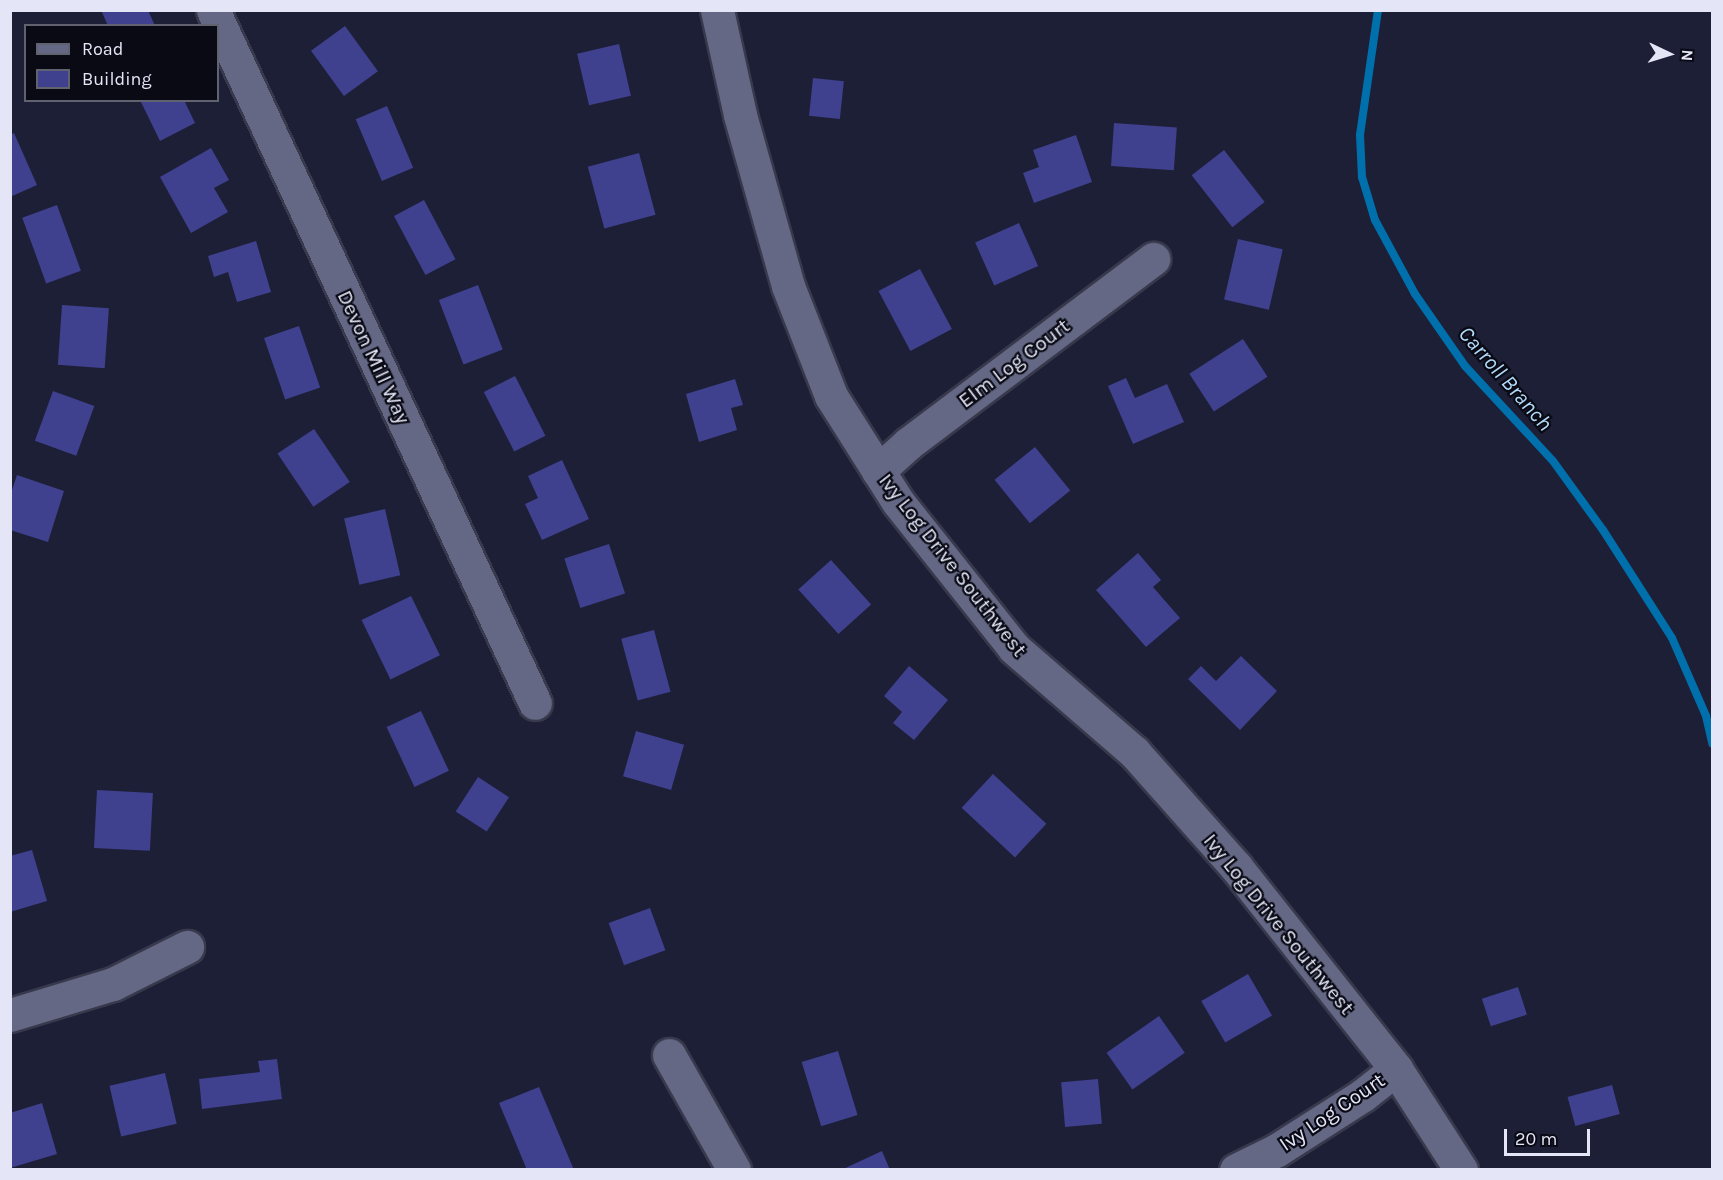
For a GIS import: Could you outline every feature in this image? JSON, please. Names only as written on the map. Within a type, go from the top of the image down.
[{"type":"street","name":"Devon Mill Way","points":[[213,10],[535,703]]},
{"type":"street","name":"Ivy Log Drive Southwest","points":[[717,10],[740,116],[788,286],[831,396],[878,471],[898,502],[1014,648],[1134,752],[1236,867],[1396,1069],[1461,1170]]},
{"type":"street","name":"Elm Log Court","points":[[878,471],[909,443],[1153,259]]},
{"type":"street","points":[[10,1015],[113,984],[187,947]]},
{"type":"street","points":[[669,1055],[734,1170]]},
{"type":"street","name":"Ivy Log Court","points":[[1236,1170],[1287,1144],[1396,1069]]},
{"type":"building","points":[[101,10],[148,10],[154,24],[107,24]]},
{"type":"building","points":[[345,26],[378,71],[344,96],[311,51]]},
{"type":"building","points":[[619,44],[631,96],[589,105],[577,54]]},
{"type":"building","points":[[813,78],[844,81],[840,119],[809,116]]},
{"type":"building","points":[[141,102],[185,102],[195,123],[160,141]]},
{"type":"building","points":[[387,106],[413,168],[382,181],[356,119]]},
{"type":"building","points":[[1114,123],[1177,127],[1174,170],[1111,166]]},
{"type":"building","points":[[14,133],[37,185],[10,197],[10,135]]},
{"type":"building","points":[[1076,135],[1092,182],[1034,203],[1023,173],[1039,167],[1033,150]]},
{"type":"building","points":[[211,148],[229,180],[214,188],[228,212],[191,233],[160,177]]},
{"type":"building","points":[[1224,150],[1265,202],[1232,227],[1192,175]]},
{"type":"building","points":[[639,153],[656,215],[604,229],[588,167]]},
{"type":"building","points":[[424,200],[455,259],[425,275],[394,216]]},
{"type":"building","points":[[57,205],[81,271],[46,283],[22,218]]},
{"type":"building","points":[[1019,223],[1038,266],[994,285],[975,243]]},
{"type":"building","points":[[1238,239],[1283,249],[1269,310],[1224,299]]},
{"type":"building","points":[[256,241],[271,292],[237,302],[228,272],[214,277],[208,256]]},
{"type":"building","points":[[920,269],[952,329],[910,351],[879,291]]},
{"type":"building","points":[[478,285],[503,349],[464,364],[439,300]]},
{"type":"building","points":[[62,305],[109,308],[105,368],[58,365]]},
{"type":"building","points":[[299,326],[320,387],[285,400],[264,338]]},
{"type":"building","points":[[1243,339],[1268,377],[1214,412],[1189,374]]},
{"type":"building","points":[[515,376],[545,436],[514,452],[484,392]]},
{"type":"building","points":[[1126,378],[1135,398],[1167,384],[1184,422],[1133,444],[1108,386]]},
{"type":"building","points":[[735,379],[743,405],[731,408],[737,430],[699,442],[686,394]]},
{"type":"building","points":[[53,391],[94,406],[76,456],[35,441]]},
{"type":"building","points":[[314,429],[350,482],[313,507],[278,454]]},
{"type":"building","points":[[1035,447],[1070,491],[1030,523],[995,480]]},
{"type":"building","points":[[562,460],[589,519],[542,540],[525,504],[538,498],[528,476]]},
{"type":"building","points":[[17,475],[64,491],[48,542],[10,530],[10,496]]},
{"type":"building","points":[[385,509],[400,575],[359,585],[344,518]]},
{"type":"building","points":[[609,544],[625,593],[580,608],[564,559]]},
{"type":"building","points":[[1138,553],[1161,580],[1153,587],[1180,618],[1146,647],[1096,590]]},
{"type":"building","points":[[831,560],[871,605],[838,634],[798,589]]},
{"type":"building","points":[[411,596],[440,655],[390,679],[362,620]]},
{"type":"building","points":[[654,630],[671,692],[638,701],[621,639]]},
{"type":"building","points":[[1241,656],[1277,691],[1240,730],[1188,679],[1201,666],[1216,681]]},
{"type":"building","points":[[909,666],[948,700],[914,740],[893,723],[902,712],[884,696]]},
{"type":"building","points":[[421,711],[449,771],[414,787],[387,727]]},
{"type":"building","points":[[636,731],[684,745],[671,790],[623,776]]},
{"type":"building","points":[[993,774],[1046,824],[1015,857],[962,808]]},
{"type":"building","points":[[478,777],[509,797],[487,832],[456,811]]},
{"type":"building","points":[[97,790],[153,793],[150,851],[94,848]]},
{"type":"building","points":[[32,850],[47,901],[10,912],[10,856]]},
{"type":"building","points":[[650,908],[665,950],[624,965],[609,923]]},
{"type":"building","points":[[1248,974],[1272,1016],[1225,1043],[1201,1001]]},
{"type":"building","points":[[1518,987],[1527,1015],[1491,1026],[1482,999]]},
{"type":"building","points":[[1159,1016],[1185,1053],[1132,1090],[1107,1053]]},
{"type":"building","points":[[838,1051],[858,1115],[821,1126],[802,1062]]},
{"type":"building","points":[[277,1059],[282,1099],[202,1109],[199,1079],[260,1072],[258,1061]]},
{"type":"building","points":[[165,1073],[177,1124],[121,1136],[109,1086]]},
{"type":"building","points":[[1098,1079],[1102,1124],[1065,1127],[1061,1082]]},
{"type":"building","points":[[1612,1085],[1620,1114],[1575,1126],[1568,1097]]},
{"type":"building","points":[[539,1087],[574,1170],[527,1170],[499,1103]]},
{"type":"building","points":[[42,1103],[57,1154],[10,1168],[10,1113]]},
{"type":"building","points":[[882,1151],[890,1170],[841,1170]]},
{"type":"waterway","name":"Carroll Branch","points":[[1378,10],[1360,135],[1362,177],[1375,220],[1415,294],[1465,366],[1553,461],[1603,530],[1672,638],[1706,716],[1712,743]]}]
